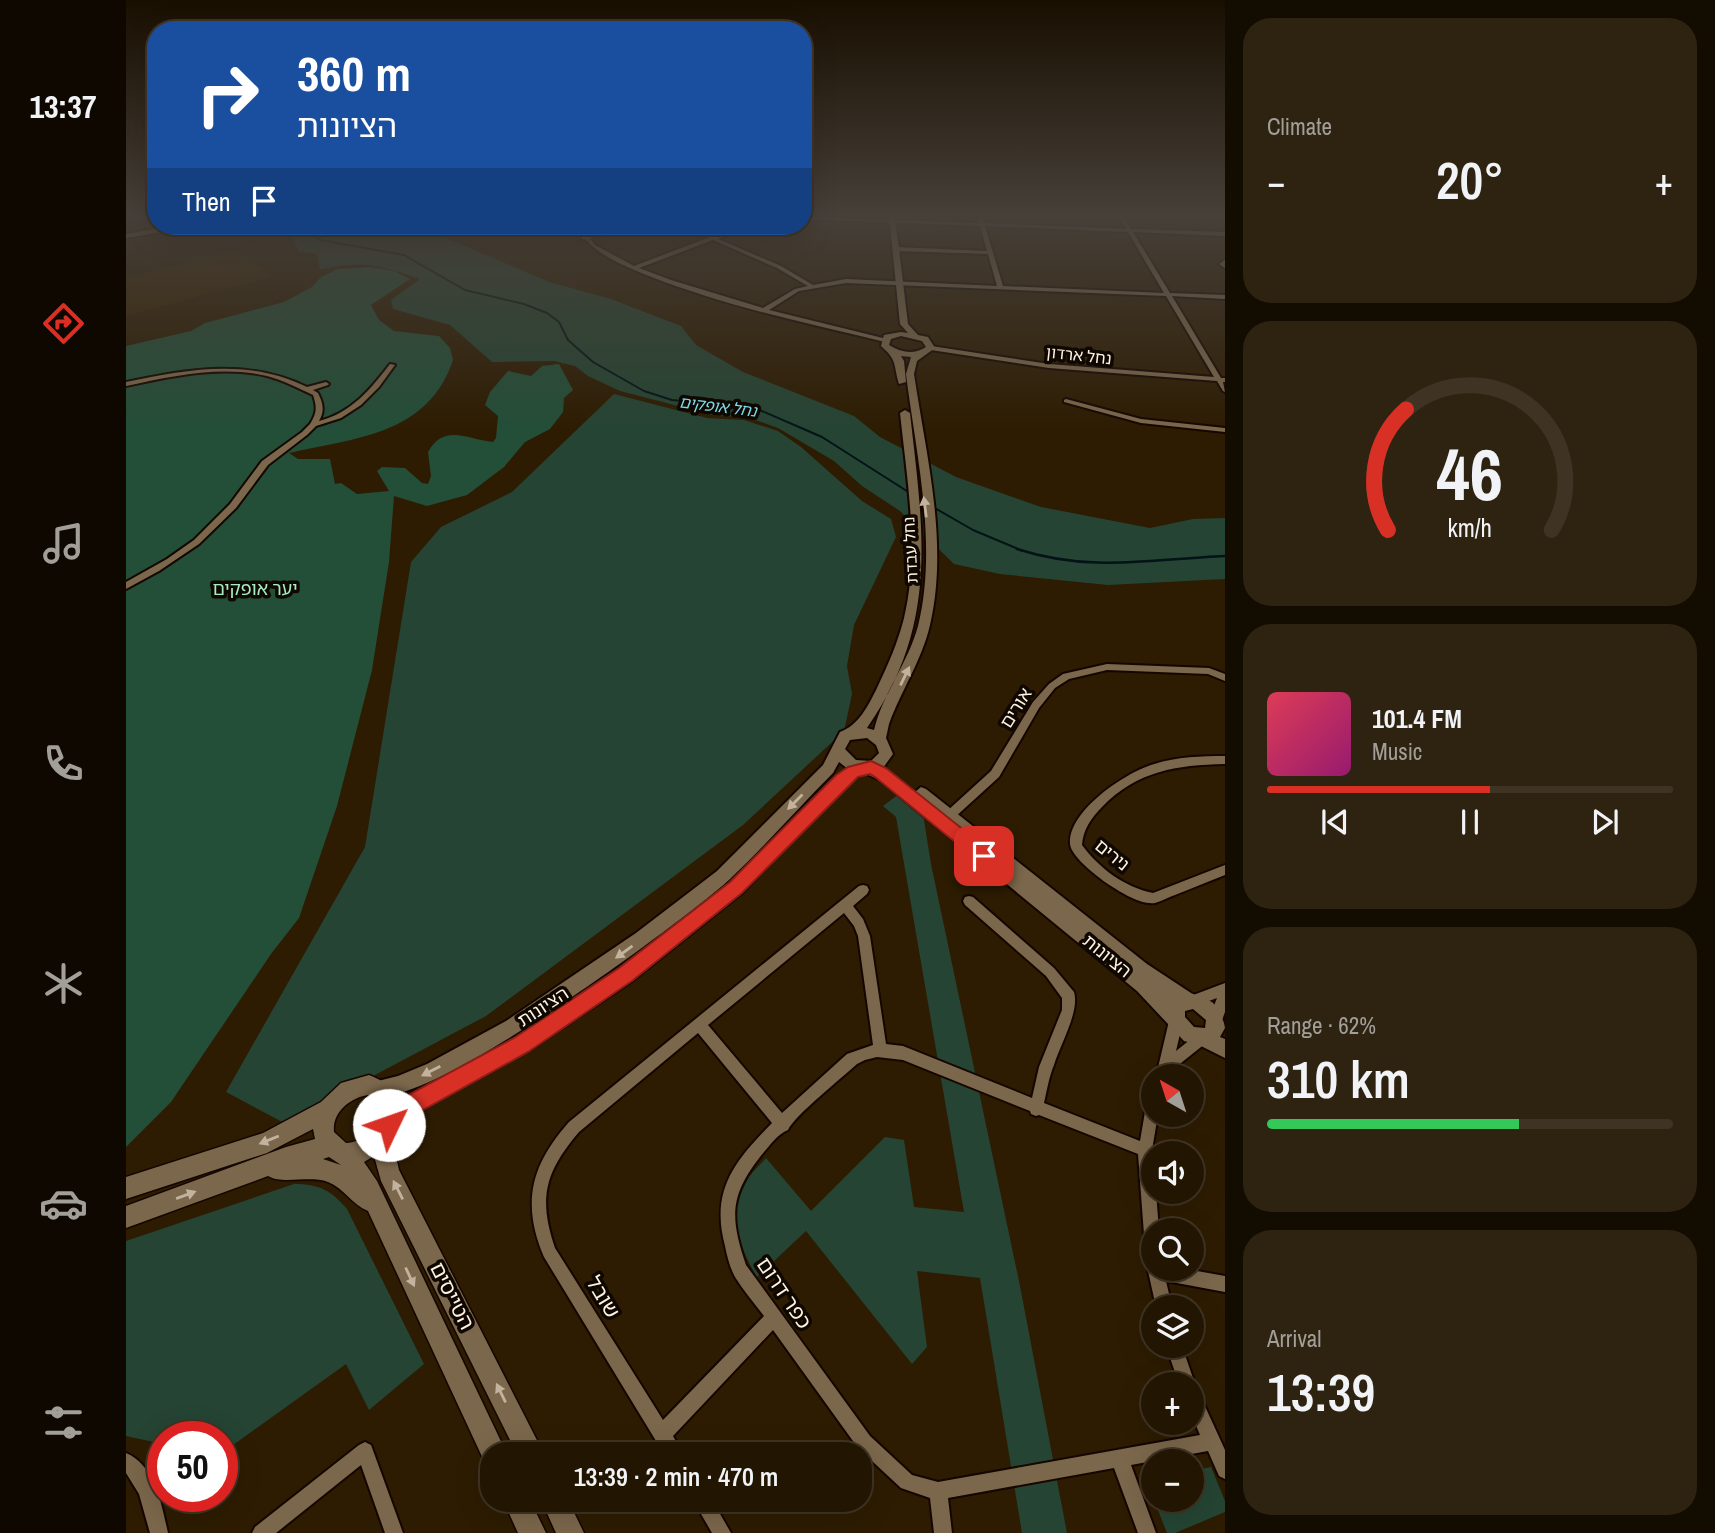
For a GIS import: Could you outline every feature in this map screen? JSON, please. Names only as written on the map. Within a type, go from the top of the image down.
[{"type":"main road","points":[[126,1188],[267,1142],[329,1108],[350,1088],[369,1085],[380,1088],[390,1102],[387,1127],[366,1150],[338,1150],[286,1157],[126,1217]]},
{"type":"main road","points":[[329,1108],[324,1128],[338,1150]]},
{"type":"main road","name":"הטייסים","points":[[387,1127],[383,1147],[389,1173],[525,1442]]},
{"type":"main road","name":"הטייסים","points":[[338,1150],[362,1175],[488,1442]]},
{"type":"main road","points":[[245,1174],[298,1166],[325,1168],[344,1176],[381,1215]]},
{"type":"main road","points":[[522,1512],[532,1533]]},
{"type":"main road","points":[[560,1512],[570,1533]]},
{"type":"street","points":[[694,288],[765,310],[885,340],[895,334],[914,335],[925,339],[931,348],[919,354],[893,352]]},
{"type":"street","points":[[765,310],[786,295],[807,288]]},
{"type":"street","points":[[895,334],[896,288]]},
{"type":"street","points":[[897,288],[904,324],[914,335]]},
{"type":"street","points":[[1029,288],[1225,297]]},
{"type":"street","points":[[1163,288],[1225,390]]},
{"type":"street","name":"נחל עבדת","points":[[879,739],[884,719],[918,645],[929,600],[913,450],[900,362],[885,346],[885,340]]},
{"type":"street","name":"נחל ארדון","points":[[931,348],[1049,366],[1221,380]]},
{"type":"street","name":"נחל עבדת","points":[[913,450],[910,366],[919,354]]},
{"type":"street","points":[[126,586],[184,554],[228,511],[265,463],[314,424],[343,414],[367,399],[392,365]]},
{"type":"street","points":[[126,384],[198,370],[237,368],[279,376],[316,394],[321,410],[314,424]]},
{"type":"street","points":[[308,389],[326,384]]},
{"type":"street","points":[[1066,401],[1141,421],[1225,430]]},
{"type":"street","name":"נחל עבדת","points":[[856,732],[871,712],[905,642],[924,567]]},
{"type":"street","name":"אורים","points":[[950,815],[995,774],[1036,705],[1052,686],[1066,677],[1107,667],[1209,671],[1223,677]]},
{"type":"street","points":[[856,732],[879,739],[885,748],[872,765],[848,763],[839,751],[842,738],[856,732]]},
{"type":"street","name":"הציונות","points":[[380,1088],[398,1085],[433,1071],[512,1027],[642,939],[722,876],[828,769],[839,751]]},
{"type":"street","name":"נירים","points":[[1225,760],[1181,761],[1144,771],[1106,795],[1076,837],[1076,846],[1082,855],[1118,884],[1142,897],[1153,898],[1225,870]]},
{"type":"street","name":"הציונות","points":[[872,765],[1143,985],[1176,1020]]},
{"type":"street","name":"הציונות","points":[[387,1127],[421,1098],[531,1039],[626,975],[736,888],[842,779],[872,765],[894,772],[1141,970],[1190,1000]]},
{"type":"street","points":[[783,1125],[699,1025],[863,890]]},
{"type":"street","points":[[969,901],[1050,972],[1069,996],[1068,1010],[1046,1067],[1036,1109]]},
{"type":"street","points":[[845,905],[859,923],[864,936],[880,1049],[903,1053],[1036,1109],[1141,1148]]},
{"type":"street","points":[[1166,1064],[1176,1020],[1175,1006],[1225,992],[1218,1026],[1214,1032],[1177,1056],[1171,1064]]},
{"type":"street","points":[[1190,1000],[1206,1008],[1218,1026]]},
{"type":"street","points":[[1176,1020],[1187,1033],[1225,1049]]},
{"type":"street","name":"שובל","points":[[667,1442],[549,1252],[539,1226],[538,1198],[542,1173],[549,1156],[574,1127],[699,1025]]},
{"type":"street","name":"כפר דרום","points":[[880,1049],[864,1051],[852,1059],[747,1159],[729,1197],[732,1247],[740,1270],[864,1442],[907,1482],[938,1491],[1210,1442]]},
{"type":"street","points":[[1204,1280],[1225,1284]]},
{"type":"street","points":[[662,1434],[773,1318]]},
{"type":"street","points":[[1204,1427],[1225,1471]]},
{"type":"street","points":[[261,1533],[365,1451],[394,1533]]},
{"type":"street","points":[[1120,1459],[1147,1533]]},
{"type":"street","points":[[126,1462],[134,1466],[154,1508],[159,1533]]},
{"type":"street","points":[[938,1491],[943,1533]]},
{"type":"street","points":[[709,1512],[722,1533]]},
{"type":"shaded area","points":[[126,288],[231,288],[126,316]]},
{"type":"green space","name":"יער אופקים","points":[[311,288],[397,288],[371,305],[379,320],[394,331],[439,336],[450,348],[453,360],[441,385],[426,404],[408,418],[363,437],[289,453],[298,459],[330,459],[335,484],[341,483],[357,494],[389,491],[377,471],[382,467],[405,468],[422,483],[428,484],[431,476],[428,452],[441,438],[457,435],[493,442],[496,438],[498,416],[485,405],[490,392],[508,371],[531,376],[542,366],[559,364],[573,390],[564,398],[563,412],[550,429],[525,442],[504,467],[467,495],[427,506],[394,496],[389,562],[372,670],[337,806],[299,918],[271,954],[171,1102],[126,1147],[126,346],[191,331],[205,323],[284,302]]},
{"type":"green space","points":[[408,288],[569,288],[611,299],[681,326],[696,345],[743,372],[854,416],[880,437],[956,477],[1041,507],[1150,528],[1193,519],[1225,518],[1225,579],[1108,585],[1000,574],[954,564],[900,511],[862,486],[834,461],[778,428],[747,417],[717,416],[620,391],[588,376],[575,366],[554,361],[492,362],[450,325],[393,309],[391,300]]},
{"type":"green space","points":[[614,394],[707,418],[744,420],[778,431],[801,447],[862,501],[891,519],[896,537],[854,625],[847,666],[852,694],[844,731],[743,825],[486,1016],[341,1093],[290,1126],[226,1092],[365,847],[411,562],[441,527],[512,492]]},
{"type":"green space","points":[[899,794],[923,814],[931,864],[1020,1286],[1067,1533],[1022,1533],[980,1278],[917,1271],[927,1347],[912,1364],[806,1231],[757,1277],[738,1231],[736,1206],[739,1194],[746,1180],[766,1158],[811,1211],[885,1137],[904,1140],[914,1207],[964,1212],[896,817],[883,806]]},
{"type":"green space","points":[[294,1184],[324,1189],[347,1209],[424,1364],[369,1410],[346,1364],[238,1442],[238,1421],[147,1421],[147,1441],[126,1436],[126,1241]]},
{"type":"green space","points":[[1211,1467],[1225,1501],[1225,1512],[1175,1533],[1167,1533],[1159,1512],[1204,1512],[1204,1468]]},
{"type":"waterway","name":"נחל אופקים","points":[[461,288],[524,304],[547,313],[559,322],[568,340],[593,362],[644,391],[672,400],[755,408],[822,437],[910,493]]},
{"type":"waterway","name":"נחל אופקים","points":[[933,507],[973,530],[1020,550]]},
{"type":"waterway","name":"נחל אופקים","points":[[1020,550],[1070,561],[1096,563],[1225,556]]},
{"type":"route","points":[[389,1125],[390,1120],[405,1108],[521,1045],[626,975],[736,888],[842,779],[854,771],[871,768],[881,772],[984,856]]}]
